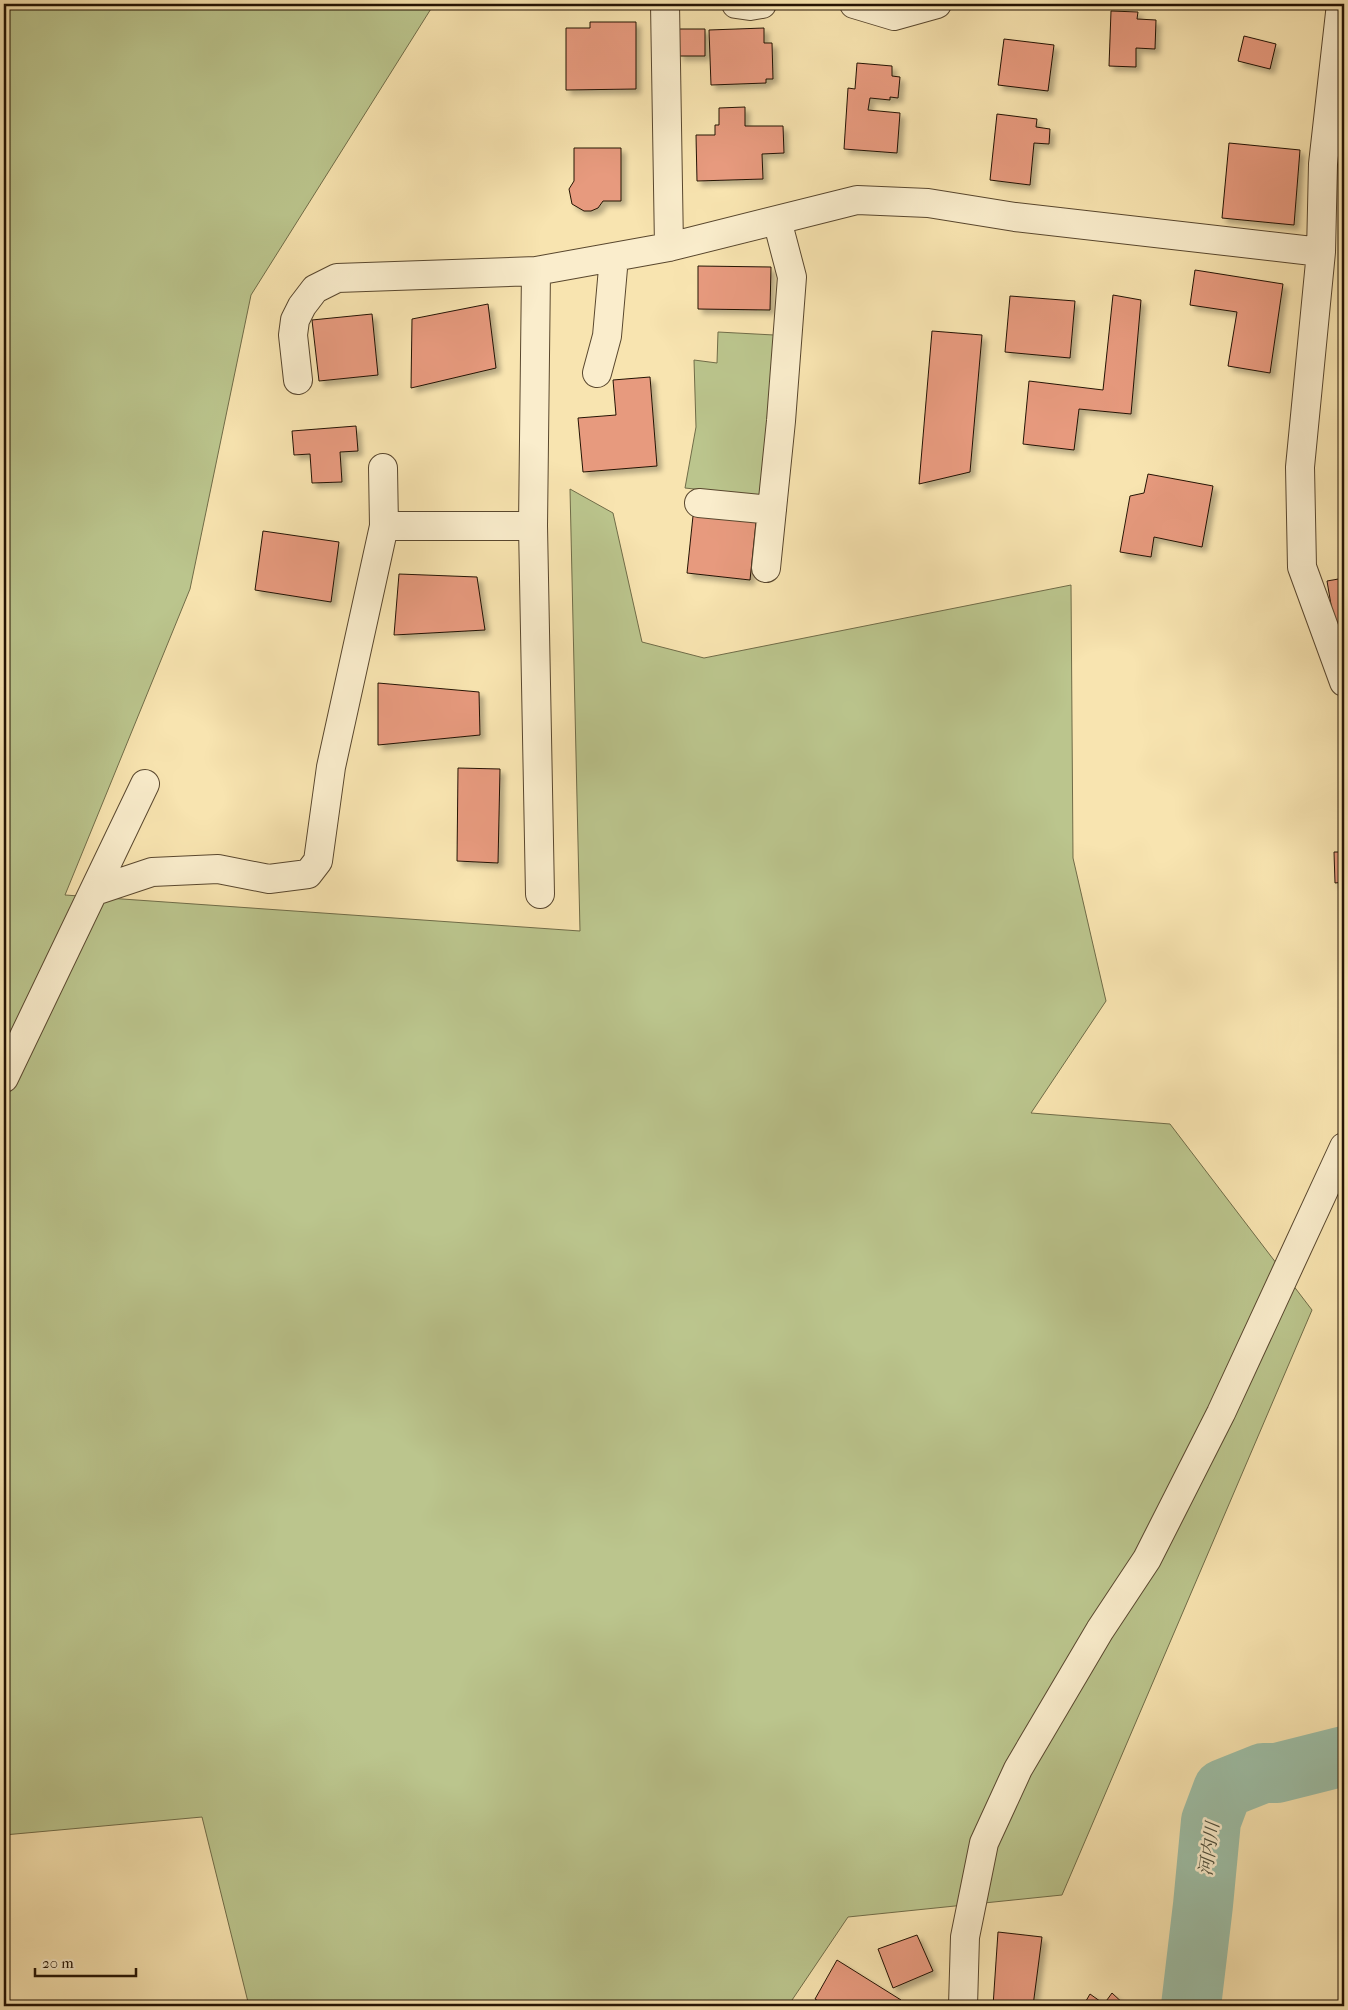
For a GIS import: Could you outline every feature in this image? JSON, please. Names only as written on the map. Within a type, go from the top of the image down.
[{"type":"street","points":[[665,4],[669,248]]},
{"type":"street","points":[[736,4],[750,6],[762,4]]},
{"type":"street","points":[[854,4],[894,16],[937,4]]},
{"type":"street","points":[[1340,4],[1324,164],[1321,252],[1300,467],[1302,567],[1344,682]]},
{"type":"street","points":[[298,380],[293,335],[295,320],[302,306],[315,289],[337,278],[536,271],[669,248],[857,200],[928,203],[1015,217],[1321,252]]},
{"type":"street","points":[[766,568],[781,421],[792,278],[777,220]]},
{"type":"street","points":[[598,373],[607,336],[614,258]]},
{"type":"street","points":[[536,271],[533,526],[540,894]]},
{"type":"street","points":[[95,891],[152,872],[218,869],[268,879],[308,874],[318,861],[331,767],[384,526],[383,468]]},
{"type":"street","points":[[699,502],[772,510]]},
{"type":"street","points":[[384,526],[533,526]]},
{"type":"street","points":[[4,1078],[145,784]]},
{"type":"street","points":[[963,2006],[965,1937],[984,1843],[1018,1769],[1100,1630],[1147,1559],[1221,1413],[1344,1147]]},
{"type":"green space","points":[[4,4],[434,4],[251,295],[190,589],[65,895],[580,931],[570,489],[613,513],[642,642],[704,658],[1071,585],[1073,858],[1106,1001],[1031,1113],[1170,1124],[1312,1310],[1062,1895],[848,1917],[788,2006],[249,2006],[202,1817],[4,1835]]},
{"type":"green space","points":[[718,332],[774,335],[769,486],[758,496],[685,488],[696,427],[694,360],[717,363]]},
{"type":"building","points":[[1111,11],[1138,12],[1137,19],[1156,20],[1155,49],[1136,48],[1136,67],[1109,66]]},
{"type":"building","points":[[590,22],[636,22],[636,89],[566,90],[566,28],[590,28]]},
{"type":"building","points":[[764,28],[764,43],[772,43],[773,79],[766,79],[766,83],[711,85],[709,30]]},
{"type":"building","points":[[679,29],[705,29],[705,56],[679,56]]},
{"type":"building","points":[[1244,36],[1276,44],[1270,69],[1238,61]]},
{"type":"building","points":[[1004,39],[1054,45],[1048,91],[998,85]]},
{"type":"building","points":[[857,63],[892,66],[892,76],[900,77],[898,98],[890,97],[890,100],[870,98],[868,110],[900,113],[897,153],[844,149],[848,88],[855,89]]},
{"type":"building","points":[[745,107],[745,126],[783,126],[784,153],[762,154],[763,179],[697,181],[696,135],[715,135],[715,125],[719,125],[719,108]]},
{"type":"building","points":[[997,114],[1037,119],[1036,127],[1050,129],[1049,144],[1034,143],[1030,185],[990,180]]},
{"type":"building","points":[[1229,143],[1300,150],[1294,225],[1222,218]]},
{"type":"building","points":[[574,148],[621,148],[621,201],[603,201],[598,208],[591,211],[584,211],[572,204],[569,189],[574,181]]},
{"type":"building","points":[[698,266],[771,267],[770,310],[698,309]]},
{"type":"building","points":[[1195,270],[1283,284],[1270,373],[1228,366],[1237,312],[1190,305]]},
{"type":"building","points":[[1113,295],[1141,300],[1131,414],[1079,409],[1074,450],[1023,444],[1029,381],[1103,390]]},
{"type":"building","points":[[1010,296],[1075,301],[1070,358],[1005,352]]},
{"type":"building","points":[[488,304],[496,368],[411,388],[412,319]]},
{"type":"building","points":[[372,314],[378,375],[319,381],[312,320]]},
{"type":"building","points":[[932,331],[982,335],[970,472],[919,484]]},
{"type":"building","points":[[650,377],[657,466],[583,472],[578,418],[616,415],[613,380]]},
{"type":"building","points":[[356,426],[358,451],[340,452],[342,482],[312,483],[310,454],[294,455],[292,431]]},
{"type":"building","points":[[1148,474],[1213,486],[1202,547],[1154,537],[1151,557],[1120,552],[1130,496],[1144,493]]},
{"type":"building","points":[[693,516],[756,522],[750,580],[687,573]]},
{"type":"building","points":[[263,531],[339,542],[331,602],[255,590]]},
{"type":"building","points":[[399,574],[477,577],[485,630],[394,635]]},
{"type":"building","points":[[1344,578],[1344,627],[1335,628],[1327,581]]},
{"type":"building","points":[[378,683],[479,692],[480,735],[378,745]]},
{"type":"building","points":[[458,768],[500,769],[498,863],[457,861]]},
{"type":"building","points":[[1334,852],[1344,852],[1344,882],[1335,883]]},
{"type":"building","points":[[998,1932],[1042,1937],[1033,2006],[993,2006]]},
{"type":"building","points":[[917,1935],[933,1971],[893,1988],[878,1949]]},
{"type":"building","points":[[837,1960],[901,2000],[898,2006],[826,2006],[815,1999]]},
{"type":"building","points":[[1112,1993],[1126,2006],[1083,2006],[1090,1994],[1104,2004]]},
{"type":"waterway","name":"河内川","points":[[1191,2006],[1211,1821],[1223,1789],[1263,1773],[1277,1773],[1344,1756]]}]
